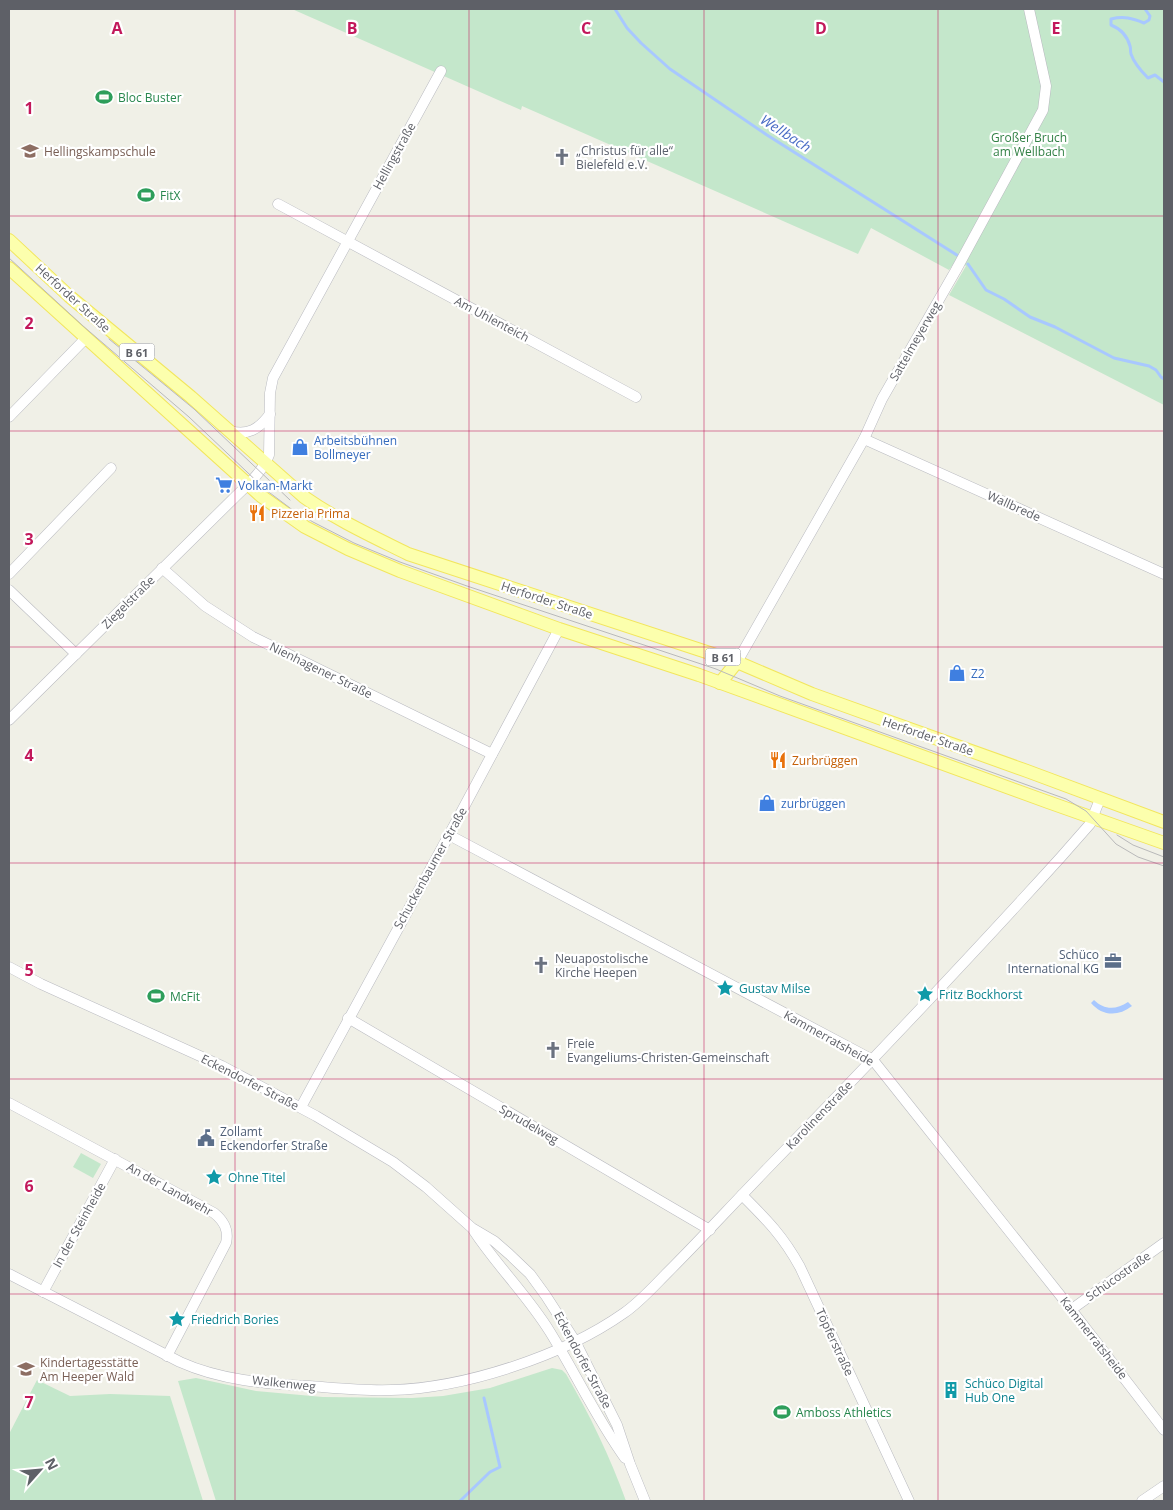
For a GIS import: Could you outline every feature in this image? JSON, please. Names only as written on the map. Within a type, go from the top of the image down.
[{"type":"main road","name":"Herforder Straße","points":[[9,240],[102,325],[148,361],[304,496],[322,510],[408,554],[737,662],[812,694],[1164,822]]},
{"type":"main road","name":"Herforder Straße","points":[[9,268],[85,339],[248,484],[289,517],[348,549],[400,571],[558,629],[720,683],[1164,842]]},
{"type":"main road","points":[[720,683],[737,662]]},
{"type":"street","name":"Sattelmeyerweg","points":[[737,662],[864,439],[882,399],[956,270],[1043,110],[1046,86],[1029,9]]},
{"type":"street","name":"Hellingstraße","points":[[266,463],[269,455],[270,393],[273,378],[441,71]]},
{"type":"street","points":[[278,204],[347,242]]},
{"type":"street","name":"Am Uhlenteich","points":[[347,242],[636,396]]},
{"type":"street","points":[[9,417],[85,339]]},
{"type":"street","points":[[230,431],[243,433],[253,431],[261,426],[270,414]]},
{"type":"street","name":"Wallbrede","points":[[864,439],[1164,574]]},
{"type":"street","name":"Ziegelstraße","points":[[9,720],[248,484],[266,463]]},
{"type":"street","points":[[9,574],[111,468]]},
{"type":"street","name":"Nienhagener Straße","points":[[162,568],[205,606],[253,637],[492,754]]},
{"type":"street","points":[[9,590],[76,654]]},
{"type":"street","name":"Schuckenbaumer Straße","points":[[301,1107],[449,835],[558,629]]},
{"type":"street","name":"Karolinenstraße","points":[[575,1341],[633,1306],[710,1230],[873,1060],[1061,857],[1094,818],[1100,799]]},
{"type":"street","name":"Kammerratsheide","points":[[449,835],[873,1060],[1072,1309],[1164,1430]]},
{"type":"street","name":"Eckendorfer Straße","points":[[9,967],[42,984],[222,1066],[301,1107],[393,1162],[472,1228],[494,1241],[530,1274],[557,1310],[575,1341],[617,1425],[645,1501]]},
{"type":"street","name":"Sprudelweg","points":[[348,1018],[710,1230]]},
{"type":"street","name":"An der Landwehr","points":[[9,1102],[214,1213],[223,1221],[226,1226],[226,1244],[167,1356]]},
{"type":"street","name":"In der Steinheide","points":[[43,1292],[116,1159]]},
{"type":"street","name":"Töpferstraße","points":[[742,1195],[773,1226],[789,1246],[804,1274],[909,1501]]},
{"type":"street","name":"Eckendorfer Straße","points":[[472,1228],[485,1248],[529,1301],[560,1348],[600,1422],[630,1464]]},
{"type":"street","name":"Schücostraße","points":[[1072,1309],[1164,1244]]},
{"type":"street","name":"Walkenweg","points":[[9,1274],[193,1368],[226,1377],[289,1385],[392,1390],[444,1384],[466,1380],[507,1368],[575,1341]]},
{"type":"street","points":[[1142,1501],[1164,1486]]},
{"type":"green space","name":"Großer Bruch am Wellbach","points":[[292,9],[1164,9],[1164,405],[949,295],[966,266],[957,259],[949,270],[871,228],[858,254],[522,106],[521,110]]},
{"type":"green space","points":[[81,1153],[101,1164],[93,1178],[73,1167]]},
{"type":"green space","points":[[552,1368],[562,1370],[575,1389],[606,1452],[626,1501],[216,1501],[178,1381],[196,1378],[256,1391],[323,1397],[412,1398],[443,1396],[490,1388]]},
{"type":"green space","points":[[37,1380],[70,1396],[110,1394],[170,1396],[203,1501],[9,1501],[9,1434]]},
{"type":"water","points":[[1094,1000],[1102,1006],[1110,1008],[1115,1008],[1128,1002],[1132,1006],[1127,1010],[1110,1014],[1095,1007],[1091,1003]]},
{"type":"waterway","name":"Wellbach","points":[[615,9],[627,28],[670,69],[767,135],[960,257]]},
{"type":"waterway","points":[[1145,9],[1150,16],[1149,20],[1144,23],[1120,18],[1111,19],[1111,25],[1118,28],[1125,36],[1129,42],[1134,61],[1145,75],[1148,78],[1155,75],[1164,82]]},
{"type":"waterway","name":"Wellbach","points":[[968,264],[986,290],[1004,299],[1030,317],[1055,327],[1114,358],[1149,366],[1156,370],[1164,379]]},
{"type":"waterway","points":[[460,1501],[490,1472],[500,1467],[484,1398]]},
{"type":"tram line","points":[[9,258],[83,326],[189,417],[266,490],[294,511],[313,522],[354,543],[400,562],[716,669],[780,696],[1066,799],[1086,811],[1116,844],[1138,857],[1164,866]]},
{"type":"tram line","points":[[109,339],[194,409],[290,500]]},
{"type":"tram line","points":[[1117,835],[1133,845],[1164,857]]},
{"type":"place","name":"Bloc Buster","points":[[104,97]]},
{"type":"place","name":"Hellingskampschule","points":[[30,151]]},
{"type":"place","name":"„Christus für alle“ Bielefeld e.V.","points":[[562,157]]},
{"type":"place","name":"FitX","points":[[146,195]]},
{"type":"place","name":"Arbeitsbühnen Bollmeyer","points":[[300,447]]},
{"type":"place","name":"Volkan-Markt","points":[[224,485]]},
{"type":"place","name":"Pizzeria Prima","points":[[257,513]]},
{"type":"place","name":"Z2","points":[[957,673]]},
{"type":"place","name":"Zurbrüggen","points":[[778,760]]},
{"type":"place","name":"zurbrüggen","points":[[767,803]]},
{"type":"place","name":"Schüco International KG","points":[[1113,961]]},
{"type":"place","name":"Neuapostolische Kirche Heepen","points":[[541,965]]},
{"type":"place","name":"Gustav Milse","points":[[725,988]]},
{"type":"place","name":"Fritz Bockhorst","points":[[925,994]]},
{"type":"place","name":"McFit","points":[[156,996]]},
{"type":"place","name":"Freie Evangeliums-Christen-Gemeinschaft","points":[[553,1050]]},
{"type":"place","name":"Zollamt Eckendorfer Straße","points":[[206,1138]]},
{"type":"place","name":"Ohne Titel","points":[[214,1177]]},
{"type":"place","name":"Friedrich Bories","points":[[177,1319]]},
{"type":"place","name":"Kindertagesstätte Am Heeper Wald","points":[[26,1369]]},
{"type":"place","name":"Schüco Digital Hub One","points":[[951,1390]]},
{"type":"place","name":"Amboss Athletics","points":[[782,1412]]}]
